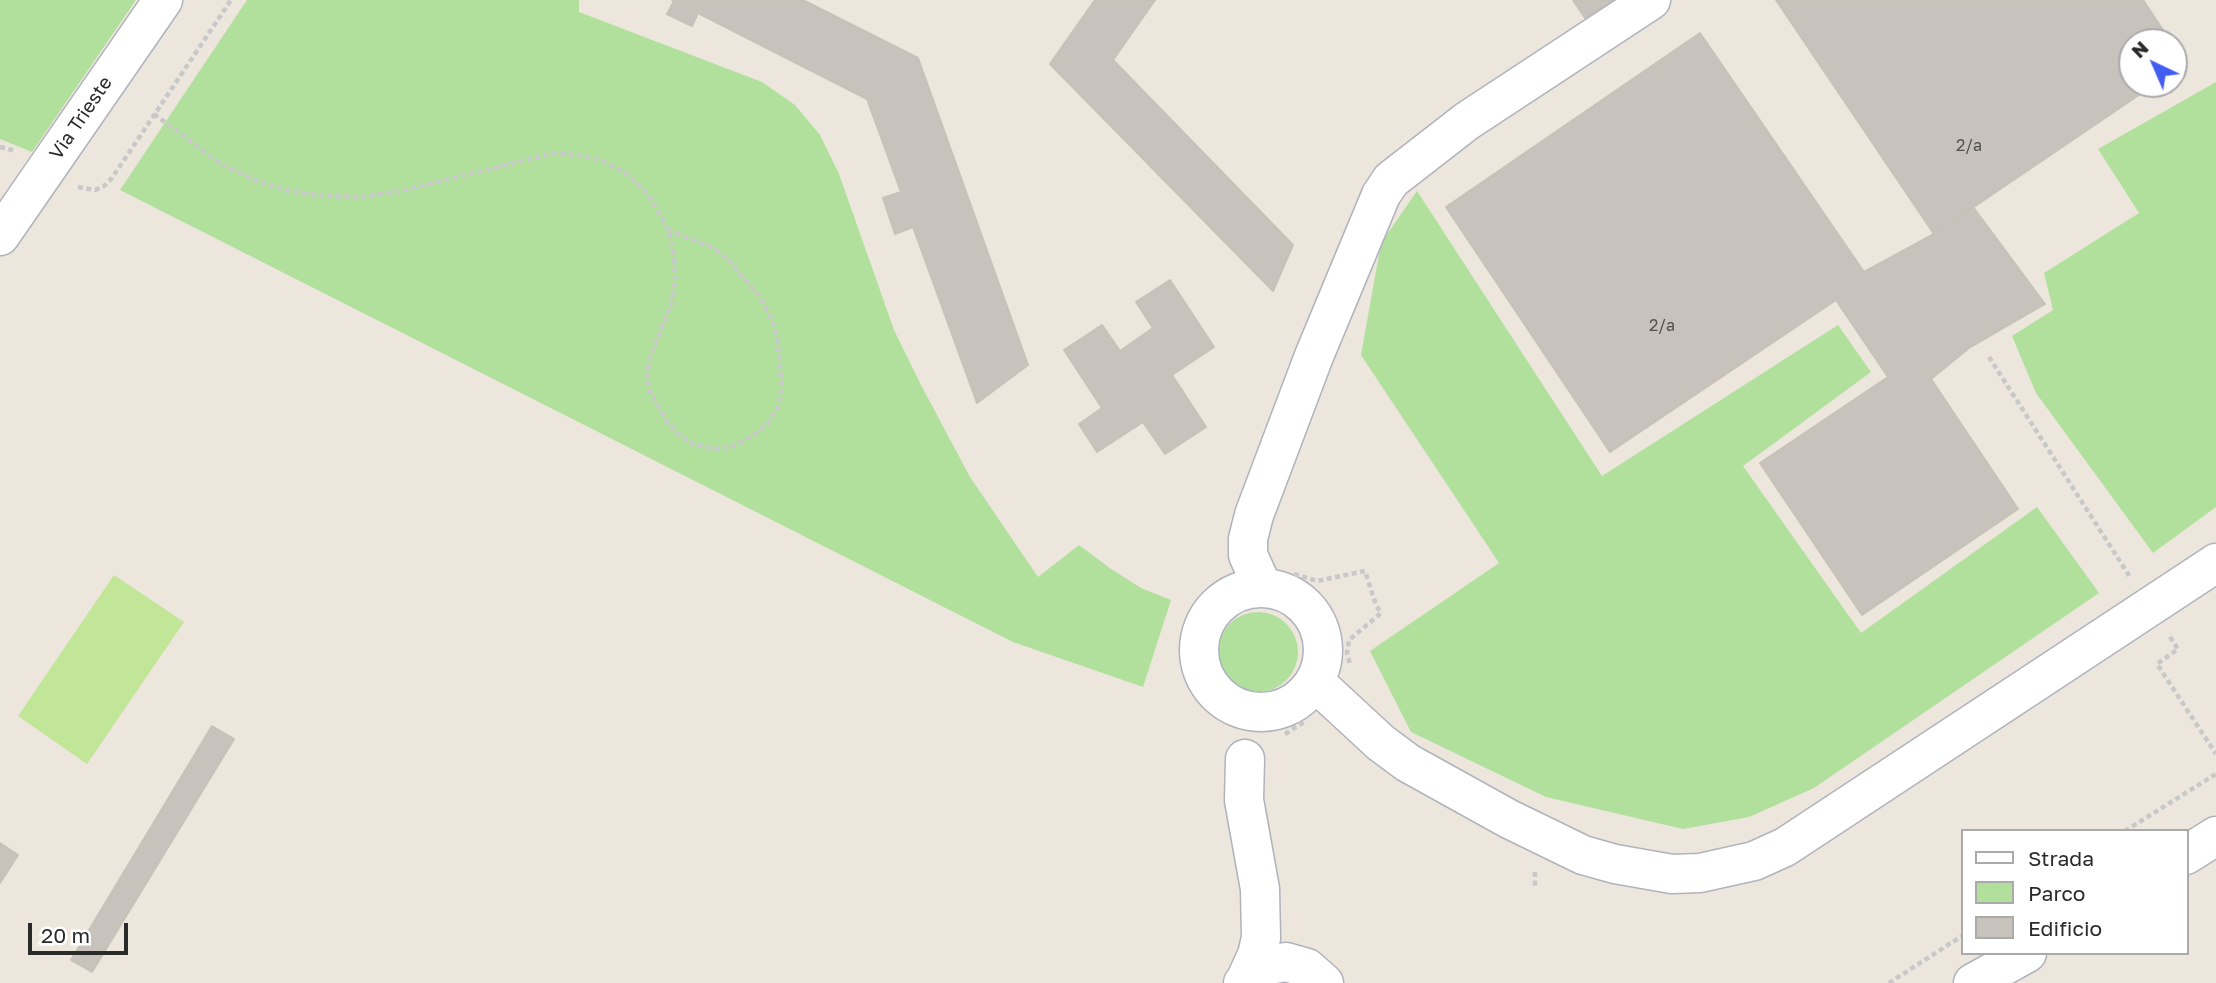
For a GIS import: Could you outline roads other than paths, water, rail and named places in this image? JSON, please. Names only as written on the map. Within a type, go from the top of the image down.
[{"type":"street","name":"Via Trieste","points":[[0,236],[163,0]]},
{"type":"street","points":[[1277,580],[1228,597],[1210,613],[1204,624],[1199,647],[1202,670],[1214,691],[1238,708],[1255,712],[1272,711],[1297,701],[1315,681],[1323,658],[1320,630],[1313,615],[1277,580],[1255,573],[1248,555],[1248,539],[1254,515],[1314,356],[1381,195],[1402,169],[1467,121],[1651,0]]},
{"type":"street","points":[[1315,681],[1381,743],[1408,763],[1478,803],[1583,855],[1643,871],[1700,873],[1754,861],[1785,847],[2216,563]]},
{"type":"street","points":[[1223,699],[1245,759],[1244,800],[1260,888],[1261,938],[1257,955],[1244,981]]},
{"type":"street","points":[[1245,759],[1257,732],[1272,711]]},
{"type":"street","points":[[2188,854],[2216,836]]},
{"type":"street","points":[[1260,888],[1281,937],[1290,950],[1316,975]]},
{"type":"street","points":[[1973,983],[2023,955]]},
{"type":"street","points":[[1244,981],[1263,966],[1274,963],[1297,964],[1316,975]]}]
